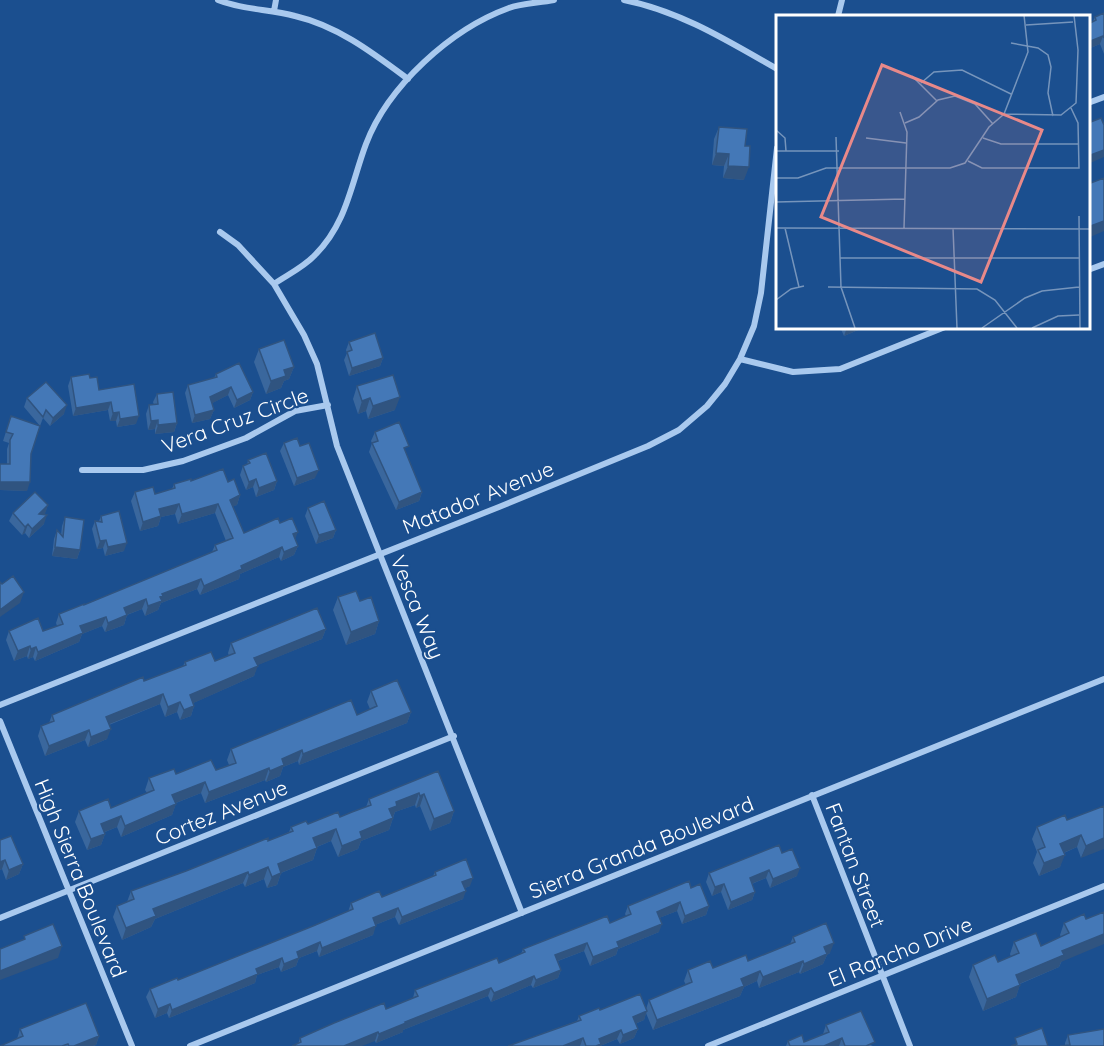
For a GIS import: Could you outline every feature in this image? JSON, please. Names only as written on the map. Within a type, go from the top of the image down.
[{"type":"street","points":[[218,0],[309,20],[336,31],[370,51],[408,79]]},
{"type":"street","points":[[274,11],[276,0]]},
{"type":"street","points":[[274,284],[315,256],[341,221],[366,143],[384,108],[416,69],[458,33],[509,8],[554,0]]},
{"type":"street","points":[[624,0],[645,4],[694,23],[776,68]]},
{"type":"street","points":[[838,15],[842,0]]},
{"type":"street","points":[[1089,103],[1104,97]]},
{"type":"street","name":"Matador Avenue","points":[[0,705],[379,555],[648,446],[680,430],[707,406],[725,384],[740,359],[754,326],[761,293],[776,162]]},
{"type":"street","name":"Vesca Way","points":[[220,232],[238,245],[274,284],[304,335],[317,364],[337,446],[522,913]]},
{"type":"street","points":[[1089,270],[1104,264]]},
{"type":"street","points":[[740,359],[793,372],[840,369],[942,328]]},
{"type":"street","name":"Vera Cruz Circle","points":[[82,470],[143,470],[183,461],[246,438],[295,411],[328,405]]},
{"type":"street","name":"Sierra Granda Boulevard","points":[[190,1046],[1104,679]]},
{"type":"street","name":"High Sierra Boulevard","points":[[0,721],[132,1046]]},
{"type":"street","name":"Cortez Avenue","points":[[0,918],[453,736]]},
{"type":"street","name":"Fantan Street","points":[[812,795],[910,1046]]},
{"type":"street","name":"El Rancho Drive","points":[[708,1046],[1104,886]]},
{"type":"building","points":[[1104,13],[1104,38],[1103,36],[1089,42],[1089,24],[1096,20],[1095,17]]},
{"type":"building","points":[[1101,118],[1104,125],[1104,150],[1089,156],[1089,123]]},
{"type":"building","points":[[719,127],[747,129],[745,146],[750,146],[749,167],[728,166],[729,154],[716,153]]},
{"type":"building","points":[[1104,178],[1104,221],[1089,227],[1089,184]]},
{"type":"building","points":[[375,333],[383,358],[352,368],[347,352],[352,350],[349,342]]},
{"type":"building","points":[[284,340],[294,367],[284,370],[286,376],[271,381],[259,349]]},
{"type":"building","points":[[239,363],[253,392],[237,400],[231,387],[210,397],[214,410],[195,415],[188,385],[217,377],[216,374]]},
{"type":"building","points":[[89,374],[90,378],[97,377],[99,390],[134,384],[139,416],[120,419],[119,412],[113,413],[111,402],[76,408],[71,377]]},
{"type":"building","points":[[393,375],[400,397],[373,406],[370,398],[362,401],[357,386]]},
{"type":"building","points":[[46,382],[67,405],[53,418],[46,410],[43,417],[27,398]]},
{"type":"building","points":[[173,392],[177,423],[158,425],[158,420],[151,421],[149,405],[158,404],[157,394]]},
{"type":"building","points":[[11,416],[40,426],[31,454],[30,482],[0,482],[0,464],[10,464],[10,440],[13,434],[6,432]]},
{"type":"building","points":[[399,422],[409,446],[404,448],[422,492],[399,502],[372,443],[378,441],[375,432]]},
{"type":"building","points":[[297,438],[300,446],[309,443],[319,470],[297,478],[284,443]]},
{"type":"building","points":[[266,453],[277,481],[259,488],[256,479],[249,482],[243,466],[250,463],[248,460]]},
{"type":"building","points":[[223,469],[228,482],[234,479],[240,495],[230,500],[244,533],[278,518],[280,523],[292,518],[298,532],[293,534],[298,546],[284,552],[282,547],[204,586],[201,579],[162,594],[163,596],[160,597],[162,601],[148,606],[146,599],[124,608],[127,615],[108,623],[106,617],[80,626],[83,633],[38,652],[36,647],[31,649],[30,646],[18,651],[9,631],[38,618],[43,631],[63,624],[59,614],[217,550],[215,545],[233,538],[218,504],[182,514],[179,504],[159,509],[161,516],[143,522],[135,492],[153,487],[155,494],[175,488],[174,484],[191,479],[191,481]]},
{"type":"building","points":[[35,492],[48,505],[39,514],[47,515],[32,529],[28,524],[25,527],[13,513]]},
{"type":"building","points":[[324,501],[336,530],[319,535],[308,508]]},
{"type":"building","points":[[119,511],[127,543],[108,547],[106,540],[100,541],[95,521],[102,522],[101,516]]},
{"type":"building","points":[[65,517],[84,520],[80,550],[55,547],[57,530],[63,537]]},
{"type":"building","points":[[13,576],[24,592],[0,610],[0,582],[2,584]]},
{"type":"building","points":[[356,591],[360,601],[371,597],[379,621],[351,632],[338,597]]},
{"type":"building","points":[[317,608],[326,629],[254,658],[258,666],[190,695],[194,706],[184,710],[180,702],[168,707],[163,694],[106,717],[111,729],[91,737],[89,730],[49,746],[41,726],[54,721],[52,715],[143,677],[144,681],[186,665],[185,662],[211,652],[215,661],[235,653],[231,643]]},
{"type":"building","points":[[397,680],[411,712],[303,754],[302,750],[282,759],[284,765],[270,771],[269,768],[209,792],[205,782],[172,795],[176,804],[125,826],[121,816],[101,824],[105,834],[91,839],[79,811],[108,799],[111,808],[154,790],[149,778],[174,769],[176,774],[211,760],[216,770],[236,763],[231,749],[351,700],[357,715],[377,706],[371,691]]},
{"type":"building","points":[[438,771],[454,811],[434,819],[424,794],[420,796],[419,793],[396,802],[397,806],[389,809],[393,818],[360,832],[362,838],[342,846],[336,829],[313,838],[317,848],[278,864],[281,873],[272,877],[268,867],[249,875],[248,872],[153,909],[156,916],[126,928],[117,906],[134,899],[131,891],[268,838],[268,841],[293,831],[291,827],[306,821],[308,824],[338,812],[340,817],[371,805],[369,799]]},
{"type":"building","points":[[1104,806],[1104,838],[1086,846],[1081,835],[1060,844],[1065,855],[1044,863],[1038,850],[1045,847],[1037,827],[1065,815],[1067,820]]},
{"type":"building","points":[[11,836],[23,864],[9,870],[5,860],[0,862],[0,840]]},
{"type":"building","points":[[779,845],[782,853],[792,849],[800,868],[773,879],[769,870],[750,878],[755,892],[731,902],[724,884],[715,887],[709,873]]},
{"type":"building","points":[[466,859],[473,878],[462,882],[466,891],[402,917],[398,908],[373,918],[376,926],[322,948],[320,942],[297,952],[299,958],[284,964],[282,958],[256,969],[258,974],[172,1010],[170,1004],[158,1009],[150,989],[313,926],[353,909],[351,903],[379,891],[382,897],[436,875],[435,872]]},
{"type":"building","points":[[689,881],[691,888],[700,884],[709,906],[685,916],[680,902],[657,912],[662,924],[617,942],[619,947],[593,957],[587,943],[555,955],[561,970],[536,980],[534,976],[494,993],[491,988],[344,1046],[292,1046],[301,1042],[300,1038],[334,1023],[384,1003],[386,1009],[418,996],[415,990],[497,958],[499,963],[525,952],[523,949],[607,916],[610,923],[631,914],[628,906]]},
{"type":"building","points":[[1104,912],[1104,934],[1062,951],[1064,955],[1016,975],[1020,985],[987,999],[973,965],[995,955],[998,962],[1019,953],[1014,942],[1036,933],[1041,946],[1069,933],[1064,923],[1084,914],[1086,919]]},
{"type":"building","points":[[826,923],[834,943],[824,947],[827,954],[763,977],[760,971],[741,979],[744,986],[657,1020],[649,1000],[692,982],[688,970],[710,961],[713,968],[746,955],[748,961],[795,942],[793,937]]},
{"type":"building","points":[[53,924],[62,946],[0,971],[0,949]]},
{"type":"building","points":[[640,994],[647,1011],[633,1017],[638,1029],[623,1035],[621,1030],[599,1039],[601,1044],[596,1046],[586,1046],[583,1038],[563,1046],[508,1046],[581,1020],[579,1016]]},
{"type":"building","points":[[86,1003],[99,1036],[74,1046],[68,1044],[62,1046],[0,1046],[23,1036],[20,1029]]},
{"type":"building","points":[[861,1011],[875,1042],[866,1046],[845,1046],[842,1038],[824,1046],[790,1046],[788,1041],[802,1035],[804,1042],[829,1032],[826,1025]]},
{"type":"building","points":[[1042,1028],[1048,1046],[1011,1046],[1017,1044],[1015,1038]]},
{"type":"building","points":[[1104,1029],[1104,1046],[1060,1046],[1070,1045],[1068,1035]]}]
